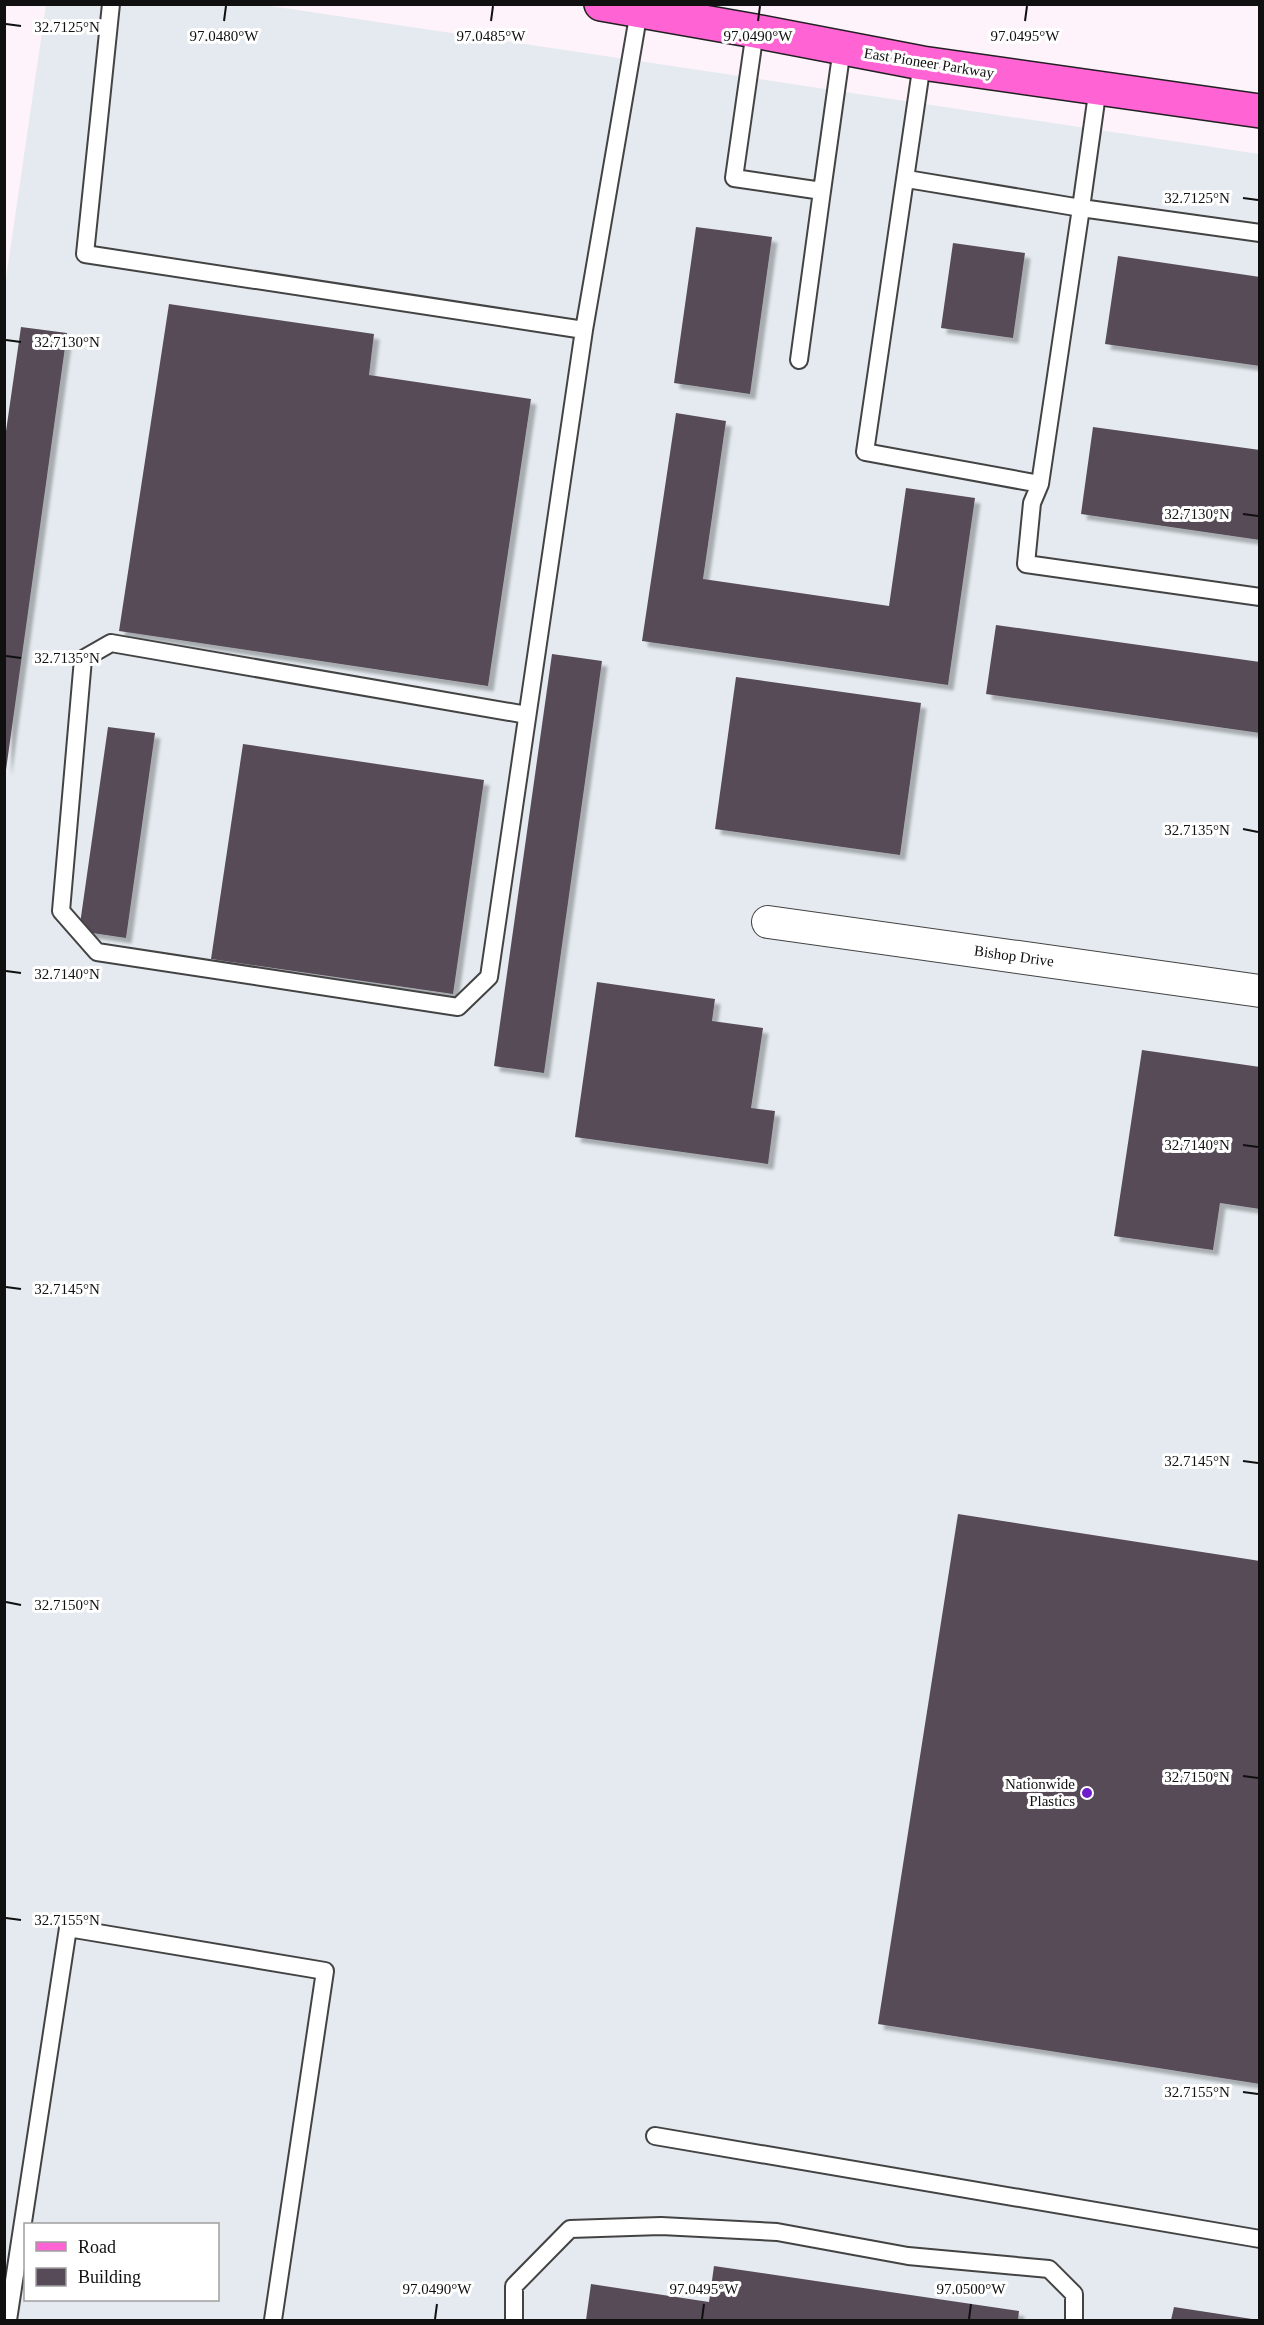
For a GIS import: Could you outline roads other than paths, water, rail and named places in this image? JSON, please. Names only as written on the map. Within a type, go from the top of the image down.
[{"type":"main road","name":"East Pioneer Parkway","points":[[601,4],[638,8],[922,63],[1260,111]]},
{"type":"street","name":"Bishop Drive","points":[[768,922],[1260,991]]},
{"type":"lane","points":[[111,4],[85,255],[584,330]]},
{"type":"lane","points":[[527,715],[111,643],[83,659],[61,911],[97,952],[458,1007],[489,977],[584,330],[638,8]]},
{"type":"lane","points":[[755,31],[734,178],[822,191]]},
{"type":"lane","points":[[799,360],[842,48]]},
{"type":"lane","points":[[922,63],[866,452],[1040,484]]},
{"type":"lane","points":[[1098,87],[1040,484],[1032,503],[1026,564],[1260,597]]},
{"type":"lane","points":[[906,179],[1081,208],[1260,233]]},
{"type":"lane","points":[[8,2320],[68,1928],[325,1971],[273,2320]]},
{"type":"lane","points":[[655,2136],[1260,2239]]},
{"type":"lane","points":[[514,2320],[514,2286],[570,2229],[662,2226],[777,2232],[908,2256],[1049,2269],[1074,2294],[1074,2320]]},
{"type":"place","name":"Nationwide Plastics","points":[[1087,1793]]}]
